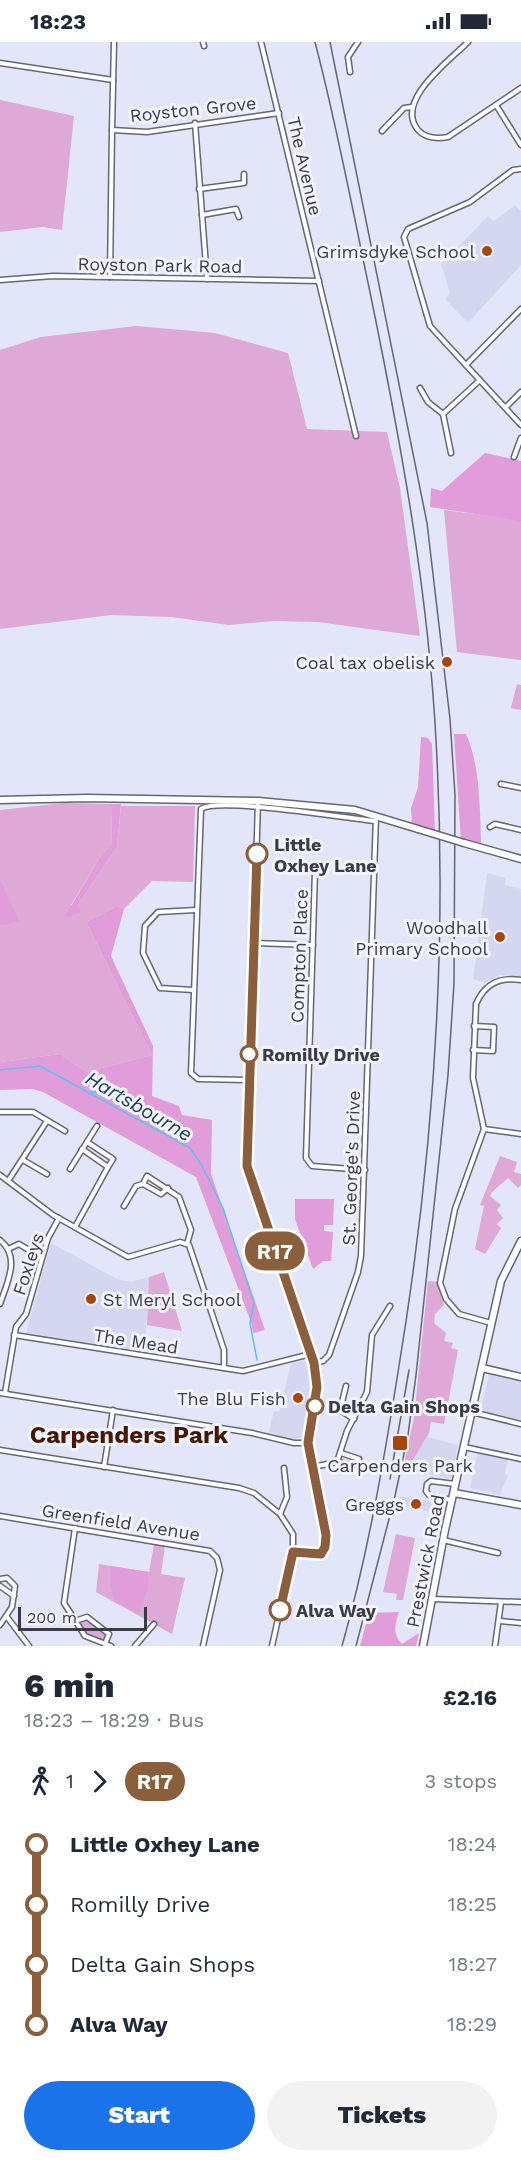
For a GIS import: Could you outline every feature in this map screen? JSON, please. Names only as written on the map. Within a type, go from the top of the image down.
[{"type":"main road","points":[[0,800],[87,798],[355,810],[375,818],[521,858]]},
{"type":"main road","name":"Prestwick Road","points":[[423,1646],[453,1492],[504,1271],[521,1241]]},
{"type":"main road","points":[[482,1368],[521,1377]]},
{"type":"main road","points":[[453,1492],[521,1506]]},
{"type":"street","points":[[112,130],[114,42]]},
{"type":"street","name":"The Avenue","points":[[261,42],[356,436]]},
{"type":"street","points":[[350,72],[348,57],[358,42]]},
{"type":"street","points":[[468,42],[420,91],[412,107],[413,123],[419,132],[438,139],[455,133],[521,88]]},
{"type":"street","points":[[0,63],[113,80]]},
{"type":"street","points":[[496,105],[521,145]]},
{"type":"street","points":[[382,131],[404,108],[412,107]]},
{"type":"street","name":"Royston Grove","points":[[110,277],[112,130],[147,132],[195,123],[279,113]]},
{"type":"street","points":[[195,123],[207,279]]},
{"type":"street","points":[[521,169],[513,170],[471,202],[408,229],[404,233],[430,326],[521,425]]},
{"type":"street","points":[[200,189],[244,183],[244,174]]},
{"type":"street","points":[[202,215],[236,209],[239,217]]},
{"type":"street","name":"Royston Park Road","points":[[0,280],[53,276],[319,281]]},
{"type":"street","points":[[466,365],[521,309]]},
{"type":"street","points":[[443,414],[480,380]]},
{"type":"street","points":[[420,388],[428,402],[443,414],[451,453]]},
{"type":"street","points":[[506,407],[521,392]]},
{"type":"street","points":[[514,457],[521,438]]},
{"type":"street","points":[[501,784],[521,788]]},
{"type":"street","points":[[248,1080],[198,1079],[192,1076],[200,814],[201,809],[207,806],[258,804],[248,1080],[248,1173],[314,1363],[317,1387],[308,1443],[326,1535],[325,1547],[318,1555],[293,1552]]},
{"type":"street","name":"St. George's Drive","points":[[314,1363],[323,1361],[329,1355],[358,1272],[365,1170],[375,818]]},
{"type":"street","points":[[490,826],[495,824],[521,830]]},
{"type":"street","name":"Compton Place","points":[[315,871],[306,1160],[314,1167],[365,1170]]},
{"type":"street","points":[[193,990],[164,990],[159,987],[143,953],[145,926],[158,912],[196,910]]},
{"type":"street","points":[[253,943],[313,945]]},
{"type":"street","points":[[492,1323],[459,1314],[446,1299],[440,1283],[455,1209],[484,1129],[473,1078],[476,1004],[487,986],[500,980],[521,980]]},
{"type":"street","points":[[473,1050],[493,1051],[494,1027],[474,1026]]},
{"type":"street","points":[[0,1112],[30,1112],[65,1131]]},
{"type":"street","points":[[8,1181],[47,1121]]},
{"type":"street","points":[[70,1169],[97,1126]]},
{"type":"street","points":[[484,1129],[521,1134]]},
{"type":"street","points":[[75,1227],[113,1159],[87,1142]]},
{"type":"street","points":[[82,1149],[108,1167]]},
{"type":"street","points":[[23,1160],[47,1174]]},
{"type":"street","points":[[0,1175],[59,1218]]},
{"type":"street","points":[[143,1184],[147,1176],[179,1197],[191,1228],[187,1244],[191,1249],[224,1350],[224,1368]]},
{"type":"street","points":[[124,1206],[136,1186],[143,1184],[161,1194],[168,1188]]},
{"type":"street","name":"Foxleys","points":[[14,1335],[28,1310],[48,1238],[59,1218],[131,1257],[180,1242],[187,1244]]},
{"type":"street","points":[[0,1240],[8,1249],[11,1268],[0,1304]]},
{"type":"street","points":[[8,1249],[20,1244],[27,1250]]},
{"type":"street","points":[[337,1462],[367,1392],[372,1335],[390,1306]]},
{"type":"street","points":[[14,1335],[2,1393],[261,1434],[294,1443],[308,1443]]},
{"type":"street","name":"The Mead","points":[[14,1335],[247,1371],[311,1354]]},
{"type":"street","points":[[346,1386],[340,1410],[354,1419]]},
{"type":"street","points":[[104,1467],[113,1410]]},
{"type":"street","points":[[471,1412],[521,1424]]},
{"type":"street","points":[[464,1447],[521,1459]]},
{"type":"street","points":[[0,1450],[244,1489],[254,1493],[280,1515],[293,1534],[293,1552],[272,1646]]},
{"type":"street","points":[[313,1467],[337,1462],[356,1466],[358,1459],[341,1453]]},
{"type":"street","points":[[280,1515],[286,1497],[284,1468]]},
{"type":"street","points":[[452,1501],[429,1495],[426,1489],[428,1482],[455,1484]]},
{"type":"street","name":"Greenfield Avenue","points":[[0,1516],[203,1548],[213,1553],[220,1570],[203,1646]]},
{"type":"street","points":[[75,1528],[64,1601],[87,1638],[111,1646]]},
{"type":"street","points":[[443,1540],[498,1553]]},
{"type":"street","points":[[0,1579],[5,1577],[14,1582],[12,1607],[0,1625]]},
{"type":"street","points":[[0,1586],[14,1596]]},
{"type":"street","points":[[431,1599],[521,1602]]},
{"type":"street","points":[[495,1646],[501,1602]]},
{"type":"street","points":[[7,1617],[29,1646]]},
{"type":"street","points":[[75,1621],[87,1617],[107,1630],[109,1634],[105,1644]]},
{"type":"street","points":[[500,1621],[521,1623]]},
{"type":"street","points":[[135,1646],[154,1624]]},
{"type":"shaded area","points":[[0,100],[74,116],[62,230],[43,227],[0,232]]},
{"type":"shaded area","name":"Grimsdyke School","points":[[515,205],[521,211],[521,265],[468,323],[445,299],[450,293],[441,264],[488,216],[494,221]]},
{"type":"shaded area","points":[[136,326],[215,333],[288,353],[307,429],[387,432],[400,488],[420,636],[318,622],[272,621],[229,625],[171,617],[111,615],[0,629],[0,350],[41,337]]},
{"type":"shaded area","points":[[485,453],[521,461],[521,521],[430,507],[431,488],[442,491]]},
{"type":"shaded area","points":[[444,510],[521,520],[521,660],[457,652]]},
{"type":"shaded area","points":[[517,684],[521,685],[521,710],[511,708]]},
{"type":"shaded area","points":[[454,734],[466,734],[471,746],[478,787],[481,843],[461,841]]},
{"type":"shaded area","points":[[421,737],[428,738],[432,744],[435,832],[412,824],[411,808],[418,787]]},
{"type":"shaded area","points":[[64,803],[111,804],[112,846],[100,857],[71,905],[80,912],[78,905],[117,847],[121,806],[195,806],[193,882],[152,881],[124,909],[117,906],[86,922],[152,1055],[86,1072],[60,1054],[0,1062],[0,926],[18,920],[0,877],[0,810]]},
{"type":"shaded area","points":[[111,804],[121,804],[117,847],[78,905],[81,912],[64,918],[100,857],[112,845]]},
{"type":"shaded area","points":[[265,804],[325,809],[369,817],[263,806]]},
{"type":"shaded area","name":"Woodhall Primary School","points":[[487,873],[506,878],[505,885],[521,889],[521,976],[500,975],[485,983],[473,979]]},
{"type":"shaded area","points":[[0,877],[19,921],[0,926]]},
{"type":"shaded area","points":[[117,906],[124,909],[111,956],[153,1046],[152,1096],[179,1106],[182,1115],[212,1120],[211,1174],[265,1330],[253,1333],[251,1322],[196,1177],[43,1092],[33,1089],[0,1090],[0,1062],[60,1054],[86,1072],[152,1055],[86,922]]},
{"type":"shaded area","points":[[500,1156],[517,1162],[514,1172],[521,1174],[521,1185],[518,1188],[508,1178],[491,1193],[490,1196],[501,1205],[497,1210],[503,1218],[497,1224],[501,1228],[485,1254],[475,1249],[484,1206],[480,1205]]},
{"type":"shaded area","points":[[295,1199],[334,1199],[333,1225],[324,1225],[324,1231],[333,1232],[331,1261],[323,1261],[313,1269],[295,1219]]},
{"type":"shaded area","name":"St Meryl School","points":[[51,1243],[117,1279],[131,1282],[149,1277],[145,1352],[26,1333]]},
{"type":"shaded area","points":[[164,1272],[182,1331],[147,1325],[149,1277]]},
{"type":"shaded area","points":[[428,1281],[437,1282],[444,1305],[435,1314],[434,1323],[446,1333],[444,1341],[453,1343],[451,1348],[458,1350],[444,1424],[431,1422],[429,1433],[407,1470],[403,1469],[414,1418]]},
{"type":"shaded area","name":"Delta Gain Shops","points":[[303,1361],[309,1363],[311,1395],[303,1437],[291,1440],[269,1432],[274,1411],[279,1412],[291,1364]]},
{"type":"shaded area","points":[[490,1371],[521,1380],[521,1420],[480,1411]]},
{"type":"shaded area","points":[[427,1437],[458,1445],[451,1479],[407,1470]]},
{"type":"shaded area","points":[[478,1452],[508,1459],[505,1474],[508,1475],[500,1495],[470,1488]]},
{"type":"shaded area","points":[[401,1496],[444,1504],[443,1515],[399,1505]]},
{"type":"shaded area","points":[[396,1534],[415,1538],[403,1600],[396,1600],[397,1594],[383,1592]]},
{"type":"shaded area","points":[[154,1544],[165,1546],[161,1574],[185,1578],[172,1634],[96,1592],[99,1564],[149,1572]]},
{"type":"shaded area","points":[[110,1566],[149,1572],[147,1591],[138,1614],[115,1601],[110,1585]]},
{"type":"shaded area","points":[[399,1612],[396,1625],[397,1636],[402,1644],[419,1633],[416,1646],[360,1646],[369,1613]]},
{"type":"shaded area","points":[[80,1621],[91,1621],[107,1636],[102,1641],[87,1635]]},
{"type":"water","points":[[88,1074],[98,1079],[97,1092],[90,1095],[93,1085],[84,1079]]},
{"type":"waterway","name":"Hartsbourne","points":[[0,1070],[40,1066],[190,1148],[201,1164],[223,1208],[254,1303],[250,1323],[257,1360]]},
{"type":"railway","points":[[315,42],[338,137],[371,297],[412,517],[427,628],[436,740],[439,819],[439,976],[435,1054],[421,1210],[411,1288],[381,1472],[368,1542],[342,1646]]},
{"type":"railway","points":[[330,42],[427,523],[450,719],[455,795],[454,983],[448,1075],[416,1375],[408,1435],[395,1496],[356,1646]]},
{"type":"railway","points":[[390,1479],[409,1370]]},
{"type":"bus line","name":"R17","points":[[257,854],[247,1166],[314,1363],[317,1387],[308,1443],[326,1535],[324,1551],[321,1554],[293,1552],[280,1610]]},
{"type":"place","name":"Grimsdyke School","points":[[487,251]]},
{"type":"place","name":"Coal tax obelisk","points":[[447,662]]},
{"type":"place","name":"Little Oxhey Lane","points":[[257,854]]},
{"type":"place","name":"Woodhall Primary School","points":[[500,937]]},
{"type":"place","name":"Romilly Drive","points":[[249,1054]]},
{"type":"place","name":"St Meryl School","points":[[91,1299]]},
{"type":"place","name":"The Blu Fish","points":[[298,1398]]},
{"type":"place","name":"Delta Gain Shops","points":[[315,1406]]},
{"type":"place","name":"Carpenders Park","points":[[400,1443]]},
{"type":"place","name":"Greggs","points":[[416,1504]]},
{"type":"place","name":"Alva Way","points":[[280,1610]]},
{"type":"district","name":"Carpenders Park","points":[[129,1435]]}]
